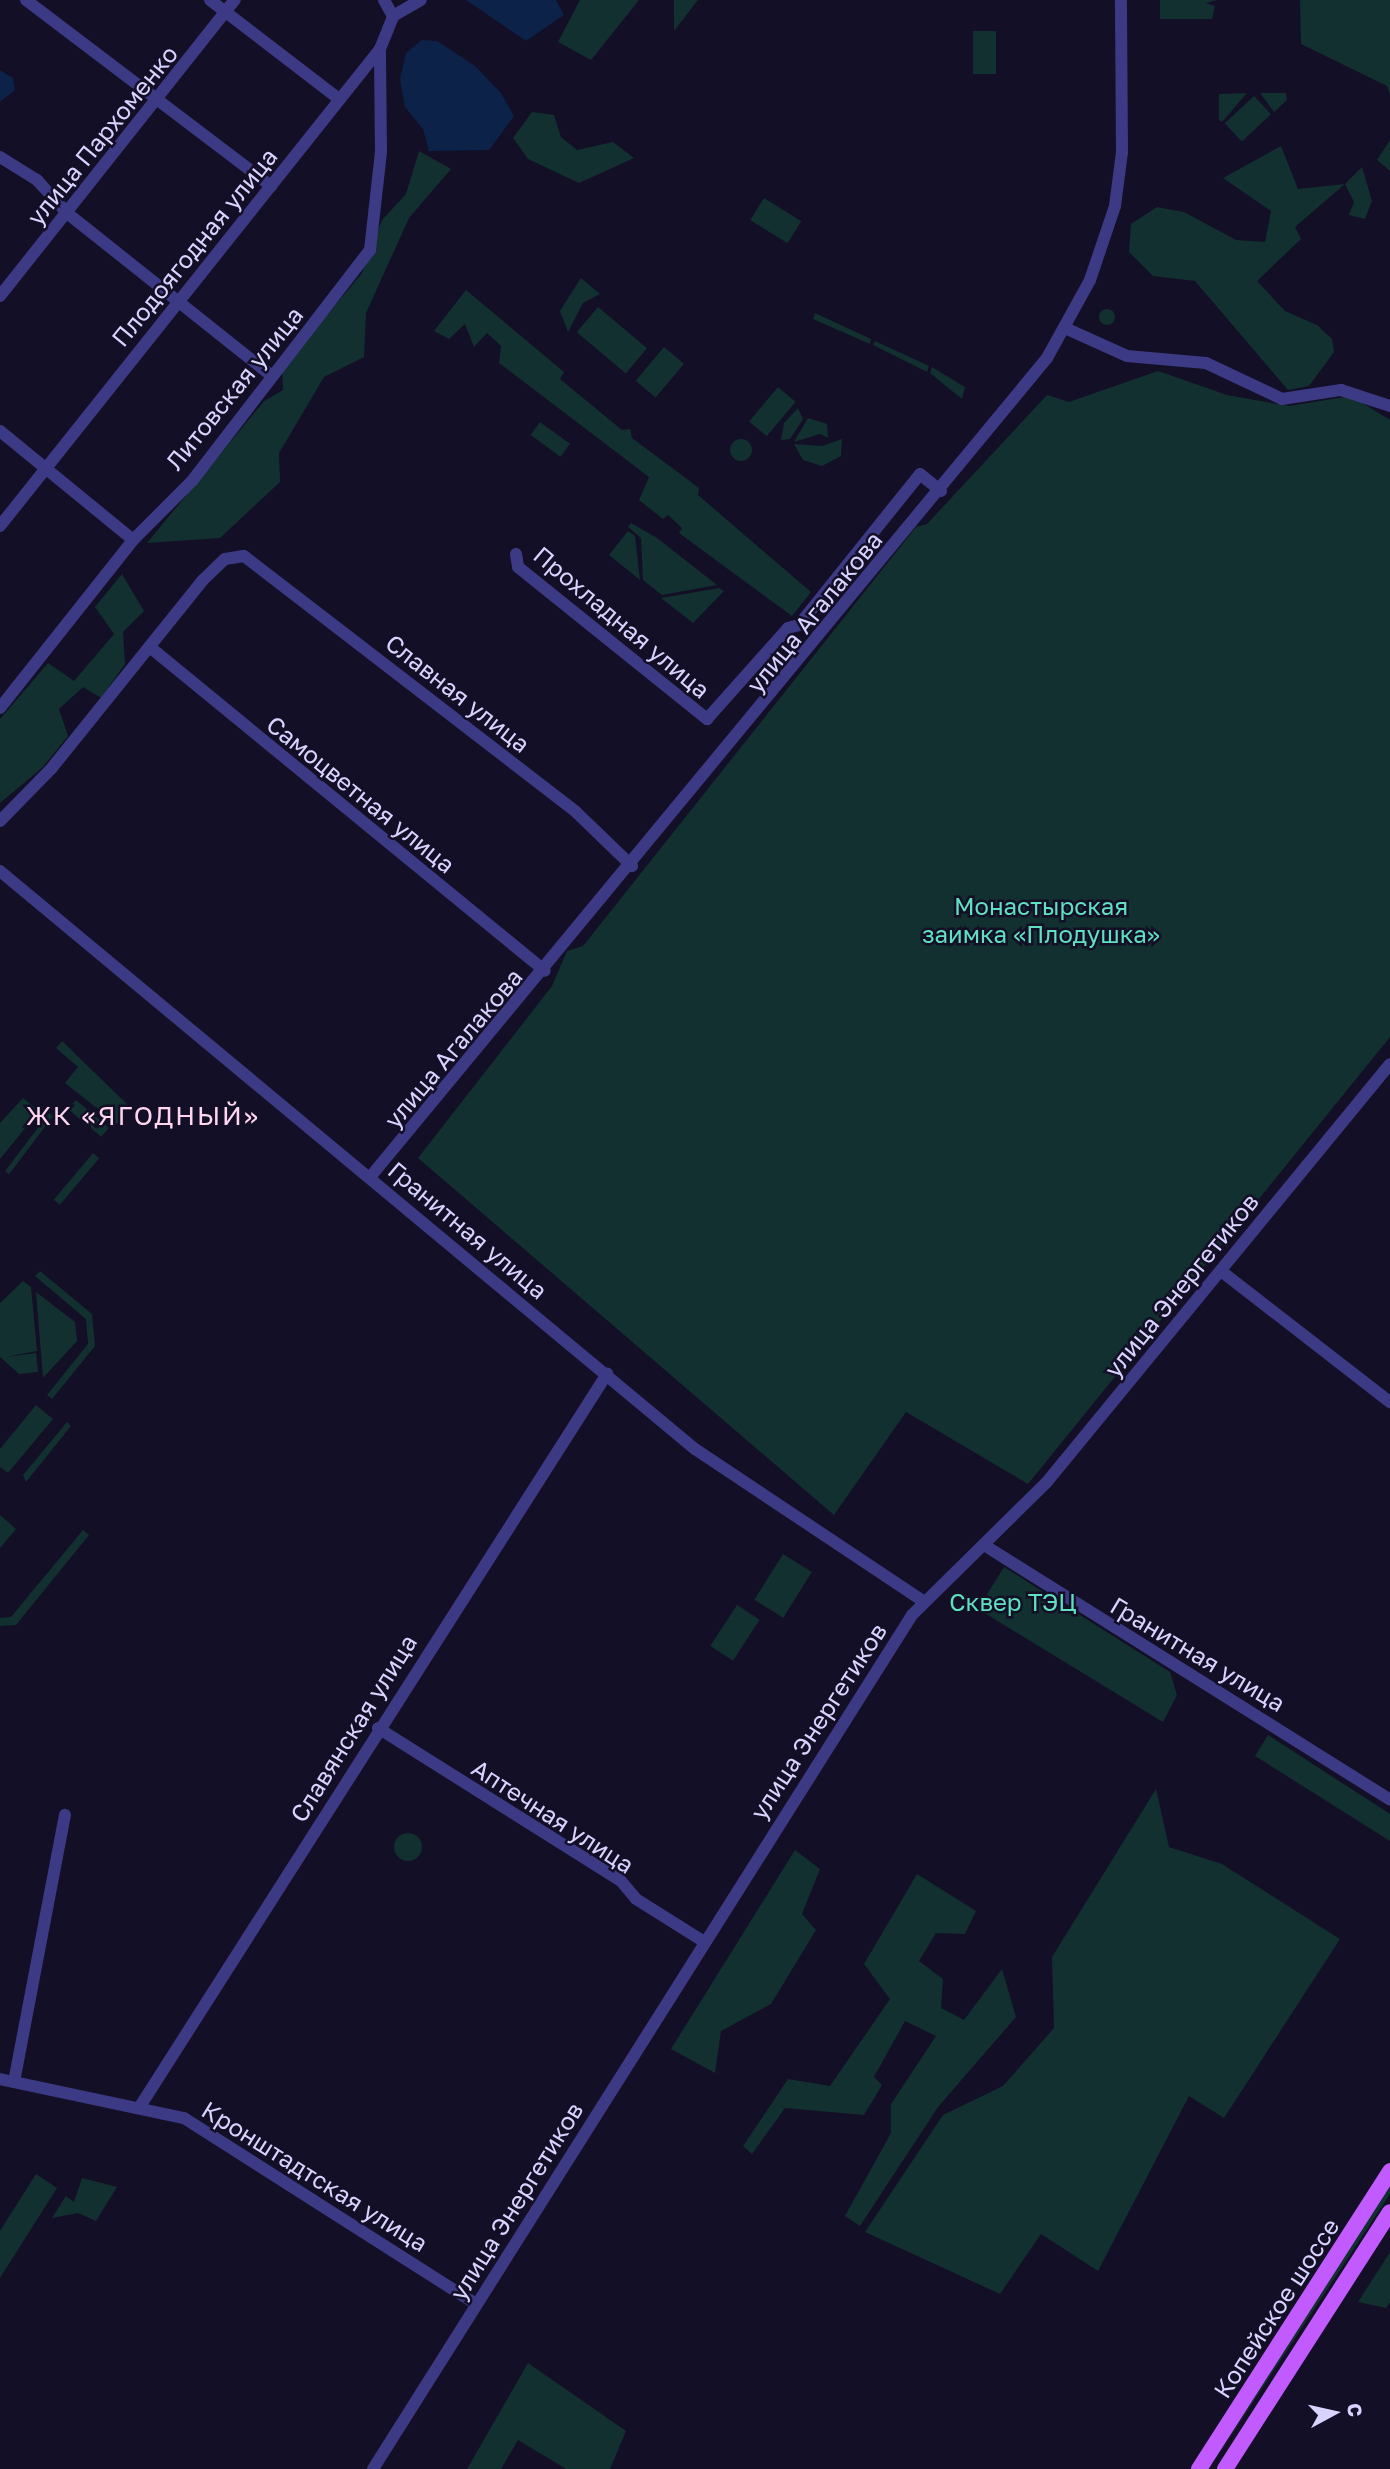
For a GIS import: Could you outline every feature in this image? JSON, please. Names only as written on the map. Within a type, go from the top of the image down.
[{"type":"main road","name":"Копейское шоссе","points":[[1199,2469],[1390,2171]]},
{"type":"main road","name":"Копейское шоссе","points":[[1225,2469],[1390,2212]]},
{"type":"street","points":[[26,0],[271,186]]},
{"type":"street","points":[[210,0],[224,14],[339,99]]},
{"type":"street","name":"улица Пархоменко","points":[[0,296],[235,0]]},
{"type":"street","points":[[384,0],[393,16],[421,0]]},
{"type":"street","name":"улица Агалакова","points":[[371,1176],[545,971],[940,491],[1065,328],[1090,279],[1117,193],[1121,0]]},
{"type":"street","name":"Плодоягодная улица","points":[[0,526],[175,301],[380,49],[393,16]]},
{"type":"street","name":"Литовская улица","points":[[0,708],[133,540],[191,481],[374,241],[380,49]]},
{"type":"street","points":[[0,158],[37,180],[67,213],[272,376]]},
{"type":"street","points":[[1065,328],[1127,356],[1206,363],[1282,399],[1341,390],[1390,406]]},
{"type":"street","points":[[0,430],[48,464],[133,540]]},
{"type":"street","name":"Прохладная улица","points":[[516,554],[518,567],[707,719],[788,628],[799,625],[920,474],[940,491]]},
{"type":"street","name":"Славная улица","points":[[151,648],[218,564],[253,559],[576,812],[632,866]]},
{"type":"street","points":[[0,821],[151,648]]},
{"type":"street","name":"Самоцветная улица","points":[[151,648],[545,971]]},
{"type":"street","name":"Гранитная улица","points":[[0,871],[371,1176],[695,1449],[923,1601]]},
{"type":"street","name":"улица Энергетиков","points":[[373,2469],[703,1941],[923,1601],[1046,1483],[1390,1065]]},
{"type":"street","points":[[1221,1270],[1390,1402]]},
{"type":"street","name":"Славянская улица","points":[[139,2108],[378,1728],[607,1374]]},
{"type":"street","name":"Гранитная улица","points":[[984,1545],[1390,1800]]},
{"type":"street","name":"Аптечная улица","points":[[378,1728],[621,1881],[636,1899],[703,1941]]},
{"type":"street","points":[[15,2082],[65,1815]]},
{"type":"street","name":"Кронштадтская улица","points":[[0,2079],[184,2118],[476,2304]]},
{"type":"green space","points":[[580,0],[639,0],[591,60],[558,42]]},
{"type":"green space","points":[[674,0],[698,0],[674,31]]},
{"type":"green space","points":[[1160,0],[1217,0],[1206,3],[1215,6],[1212,19],[1160,19]]},
{"type":"green space","points":[[1300,0],[1390,0],[1390,95],[1387,86],[1301,44]]},
{"type":"green space","points":[[973,31],[996,31],[996,74],[973,74]]},
{"type":"green space","points":[[1247,93],[1222,122],[1219,120],[1219,94]]},
{"type":"green space","points":[[1260,93],[1286,93],[1287,100],[1274,112]]},
{"type":"green space","points":[[1254,96],[1271,114],[1242,142],[1225,123]]},
{"type":"green space","points":[[532,112],[554,115],[561,137],[577,150],[613,142],[634,158],[579,183],[528,159],[513,138]]},
{"type":"green space","points":[[1390,140],[1390,171],[1377,160]]},
{"type":"green space","points":[[1281,146],[1298,189],[1345,184],[1295,227],[1301,239],[1257,281],[1285,311],[1317,325],[1332,339],[1334,352],[1309,386],[1288,390],[1195,281],[1153,276],[1129,252],[1131,224],[1157,207],[1184,212],[1236,240],[1265,242],[1271,211],[1223,178]]},
{"type":"green space","points":[[419,151],[451,169],[409,218],[366,313],[364,357],[324,377],[279,453],[280,482],[220,538],[147,543],[264,401],[283,390],[282,369],[362,273],[382,220],[406,194]]},
{"type":"green space","points":[[1362,167],[1372,201],[1365,219],[1349,215],[1354,202],[1345,184]]},
{"type":"green space","points":[[764,198],[801,221],[788,243],[750,220]]},
{"type":"green space","points":[[581,278],[600,294],[583,303],[568,332],[560,311]]},
{"type":"green space","points":[[466,290],[564,372],[560,379],[622,430],[630,429],[632,438],[699,488],[698,495],[811,592],[792,616],[679,533],[682,528],[668,515],[663,519],[639,500],[649,477],[499,363],[501,346],[487,333],[474,347],[465,324],[449,339],[434,331]]},
{"type":"green space","points":[[598,307],[647,348],[626,373],[577,332]]},
{"type":"green space","points":[[1107,309],[1113,311],[1113,323],[1107,325],[1101,323],[1099,317],[1101,311]]},
{"type":"green space","points":[[815,313],[871,339],[870,344],[813,319]]},
{"type":"green space","points":[[875,341],[929,366],[927,372],[873,345]]},
{"type":"green space","points":[[664,347],[684,364],[656,397],[636,381]]},
{"type":"green space","points":[[932,367],[965,387],[962,399],[930,373]]},
{"type":"green space","name":"Монастырская заимка «Плодушка»","points":[[1158,371],[1227,395],[1289,406],[1351,396],[1390,420],[1390,1037],[1028,1484],[906,1412],[834,1515],[418,1158],[552,986],[567,951],[583,946],[916,527],[927,524],[1047,395],[1069,402]]},
{"type":"green space","points":[[778,387],[796,402],[767,436],[749,421]]},
{"type":"green space","points":[[798,408],[803,419],[790,439],[781,440],[784,423]]},
{"type":"green space","points":[[808,418],[827,424],[828,438],[820,434],[794,442]]},
{"type":"green space","points":[[540,422],[570,444],[561,457],[531,435]]},
{"type":"green space","points":[[737,439],[745,439],[752,446],[752,454],[745,461],[737,461],[730,454],[730,446]]},
{"type":"green space","points":[[842,439],[841,456],[822,466],[803,460],[794,444],[822,446]]},
{"type":"green space","points":[[631,523],[657,538],[717,585],[662,595],[643,580],[641,538],[628,527]]},
{"type":"green space","points":[[628,531],[635,536],[640,580],[609,555]]},
{"type":"green space","points":[[122,574],[144,611],[123,632],[125,664],[101,698],[83,687],[59,709],[68,736],[42,768],[0,803],[0,719],[48,663],[74,681],[114,634],[95,607]]},
{"type":"green space","points":[[719,588],[724,591],[693,623],[661,598]]},
{"type":"green space","points":[[62,1041],[130,1107],[117,1124],[65,1083],[78,1067],[56,1048]]},
{"type":"green space","points":[[23,1098],[39,1111],[0,1159],[0,1123]]},
{"type":"green space","points":[[76,1100],[109,1128],[101,1137],[68,1109]]},
{"type":"green space","points":[[49,1113],[53,1116],[9,1174],[5,1171]]},
{"type":"green space","points":[[93,1153],[99,1158],[60,1205],[54,1200]]},
{"type":"green space","points":[[40,1271],[92,1314],[95,1346],[52,1399],[47,1395],[88,1344],[86,1319],[35,1276]]},
{"type":"green space","points":[[23,1281],[31,1287],[37,1351],[5,1357],[36,1353],[38,1372],[19,1374],[0,1357],[0,1303]]},
{"type":"green space","points":[[36,1292],[75,1322],[77,1341],[43,1378]]},
{"type":"green space","points":[[36,1405],[53,1419],[8,1473],[0,1467],[0,1449]]},
{"type":"green space","points":[[67,1422],[71,1426],[26,1482],[23,1475]]},
{"type":"green space","points":[[0,1515],[16,1529],[0,1548]]},
{"type":"green space","points":[[83,1530],[89,1535],[16,1625],[0,1626],[0,1618],[11,1617]]},
{"type":"green space","points":[[783,1554],[812,1572],[783,1618],[754,1600]]},
{"type":"green space","name":"Сквер ТЭЦ","points":[[1004,1567],[1170,1672],[1177,1695],[1163,1722],[978,1609]]},
{"type":"green space","points":[[737,1605],[760,1620],[733,1661],[710,1646]]},
{"type":"green space","points":[[1268,1735],[1390,1814],[1390,1841],[1255,1756]]},
{"type":"green space","points":[[1156,1789],[1169,1847],[1222,1864],[1340,1939],[1224,2118],[1189,2096],[1098,2271],[1041,2234],[1000,2294],[865,2232],[943,2115],[1003,2086],[1054,2028],[1052,1957]]},
{"type":"green space","points":[[408,1833],[418,1837],[422,1847],[418,1857],[408,1861],[398,1857],[394,1847],[398,1837]]},
{"type":"green space","points":[[795,1850],[820,1869],[802,1914],[816,1930],[771,2004],[721,2031],[715,2073],[671,2049]]},
{"type":"green space","points":[[917,1874],[976,1911],[965,1934],[936,1933],[919,1961],[943,1979],[941,2008],[964,2020],[1002,1969],[1016,2017],[938,2107],[860,2226],[845,2216],[891,2133],[891,2104],[936,2036],[905,2021],[874,2077],[882,2085],[864,2115],[785,2108],[752,2154],[743,2146],[788,2079],[830,2086],[890,1999],[864,1964]]},
{"type":"green space","points":[[36,2174],[57,2188],[0,2278],[0,2231]]},
{"type":"green space","points":[[82,2178],[117,2187],[96,2221],[78,2213],[52,2218],[66,2196],[74,2202]]},
{"type":"green space","points":[[1390,2185],[1390,2194],[1209,2469]]},
{"type":"green space","points":[[1390,2252],[1390,2302],[1386,2308],[1358,2302]]},
{"type":"green space","points":[[528,2363],[626,2431],[610,2469],[566,2469],[518,2440],[501,2469],[467,2469]]},
{"type":"water","points":[[466,0],[556,0],[564,15],[526,41]]},
{"type":"water","points":[[422,40],[437,41],[475,66],[501,93],[514,116],[489,150],[429,151],[423,129],[405,107],[400,79],[406,53]]},
{"type":"water","points":[[0,70],[13,78],[15,90],[0,102]]},
{"type":"district","name":"ЖК «ЯГОДНЫЙ»","points":[[143,1116]]}]
